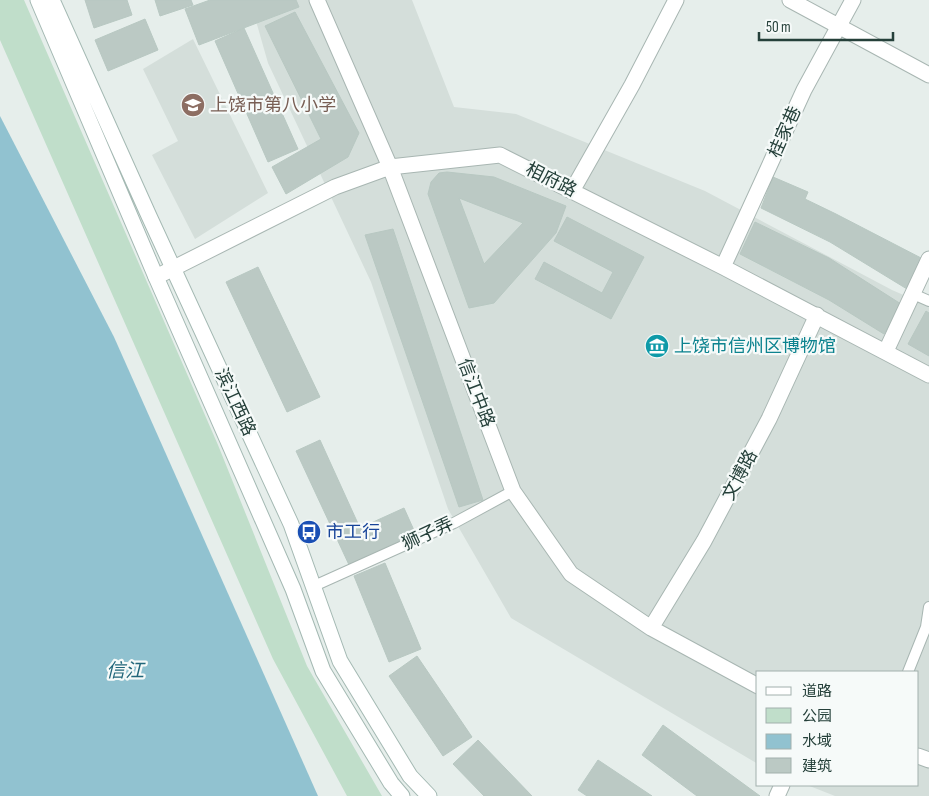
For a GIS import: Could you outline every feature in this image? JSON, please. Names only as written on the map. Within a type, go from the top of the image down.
[{"type":"street","name":"滨江西路","points":[[38,0],[156,277],[293,590],[323,672],[391,783],[402,796]]},
{"type":"street","name":"滨江西路","points":[[52,0],[291,524],[340,661],[410,776],[428,796]]},
{"type":"street","name":"信江中路","points":[[317,0],[390,167],[513,491],[571,574],[651,628],[756,685]]},
{"type":"street","points":[[572,191],[632,85],[676,0]]},
{"type":"street","points":[[790,0],[929,75]]},
{"type":"street","name":"桂家巷","points":[[723,267],[804,90],[854,0]]},
{"type":"street","name":"相府路","points":[[156,277],[335,187],[390,167],[500,155],[817,315],[929,375]]},
{"type":"street","points":[[886,352],[929,258]]},
{"type":"street","name":"文博路","points":[[651,628],[704,541],[756,445],[817,315]]},
{"type":"lane","points":[[913,294],[929,301]]},
{"type":"lane","name":"狮子弄","points":[[314,586],[454,523],[513,491]]},
{"type":"lane","points":[[908,671],[926,627],[929,607]]},
{"type":"shaded area","points":[[250,0],[412,0],[454,107],[516,114],[705,191],[892,290],[929,306],[929,796],[835,796],[810,786],[919,786],[919,671],[756,671],[756,763],[511,618],[448,509],[371,282],[268,63]]},
{"type":"shaded area","name":"上饶市第八小学","points":[[193,39],[268,193],[195,239],[152,155],[178,141],[143,69]]},
{"type":"green space","points":[[0,0],[24,0],[218,445],[307,666],[382,796],[347,796],[273,659],[0,40]]},
{"type":"water","name":"信江","points":[[0,116],[114,337],[318,796],[0,796]]},
{"type":"building","points":[[85,0],[127,0],[132,15],[94,28]]},
{"type":"building","points":[[155,0],[191,0],[193,5],[160,16]]},
{"type":"building","points":[[210,0],[296,0],[299,7],[199,45],[185,9]]},
{"type":"building","points":[[295,12],[359,133],[348,157],[286,194],[272,167],[321,139],[265,26]]},
{"type":"building","points":[[145,19],[158,50],[108,71],[95,40]]},
{"type":"building","points":[[244,28],[298,149],[268,162],[215,41]]},
{"type":"building","points":[[447,172],[494,177],[566,206],[556,233],[494,303],[469,308],[428,194],[431,182],[439,173]],"holes":[[[459,198],[523,223],[484,264]]]},
{"type":"building","points":[[773,177],[808,192],[805,199],[923,259],[907,289],[830,242],[761,208]]},
{"type":"building","points":[[567,217],[644,257],[611,319],[535,279],[544,262],[602,293],[613,272],[554,241]]},
{"type":"building","points":[[755,222],[829,258],[901,304],[884,334],[829,300],[740,254]]},
{"type":"building","points":[[393,229],[483,500],[459,507],[365,235]]},
{"type":"building","points":[[258,267],[320,397],[287,412],[226,282]]},
{"type":"building","points":[[926,311],[929,313],[929,356],[908,344]]},
{"type":"building","points":[[320,440],[360,528],[404,508],[417,537],[350,567],[296,451]]},
{"type":"building","points":[[385,563],[421,649],[389,662],[354,576]]},
{"type":"building","points":[[417,656],[472,737],[443,756],[389,676]]},
{"type":"building","points":[[663,725],[760,796],[697,796],[642,755]]},
{"type":"building","points":[[478,740],[532,796],[484,796],[453,764]]},
{"type":"building","points":[[598,760],[652,796],[587,796],[578,790]]},
{"type":"place","name":"上饶市第八小学","points":[[193,105]]},
{"type":"place","name":"上饶市信州区博物馆","points":[[657,346]]},
{"type":"place","name":"市工行","points":[[309,532]]}]
